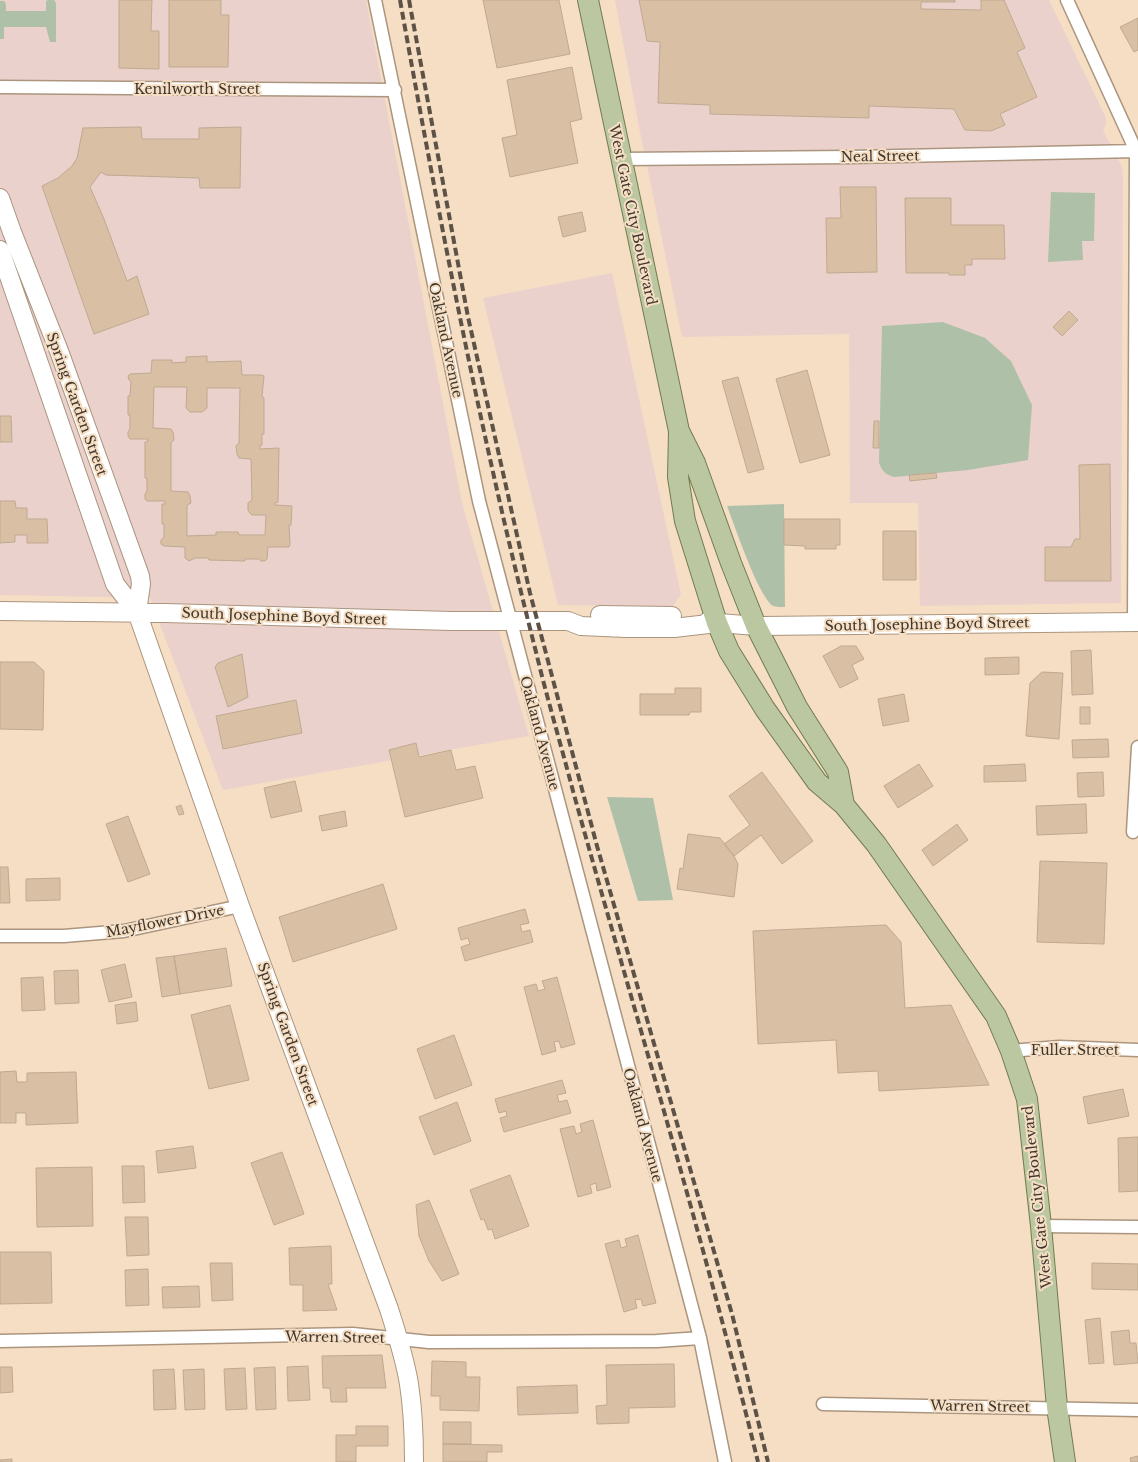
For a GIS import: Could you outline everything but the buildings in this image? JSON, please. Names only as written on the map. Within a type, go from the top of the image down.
[{"type":"main road","name":"West Gate City Boulevard","points":[[588,0],[679,431],[678,477],[685,521],[717,623],[729,651],[793,750],[817,782],[844,805],[876,844],[996,1016],[1011,1051],[1027,1099],[1042,1226],[1057,1407],[1065,1462]]},
{"type":"main road","name":"Spring Garden Street","points":[[0,198],[6,234],[58,352],[140,576],[141,584],[137,612]]},
{"type":"main road","name":"Spring Garden Street","points":[[0,250],[115,584],[137,612],[240,906],[399,1338],[409,1385],[414,1462]]},
{"type":"main road","name":"West Gate City Boulevard","points":[[679,431],[695,463],[756,626],[798,707],[838,772],[844,805]]},
{"type":"main road","name":"South Josephine Boyd Street","points":[[0,611],[137,612],[450,621],[568,621],[582,615],[674,616],[717,623],[756,626],[1136,622]]},
{"type":"street","name":"Oakland Avenue","points":[[375,0],[479,500],[700,1338],[725,1462]]},
{"type":"street","points":[[1068,0],[1137,151],[1136,622]]},
{"type":"street","name":"Kenilworth Street","points":[[0,87],[395,90]]},
{"type":"street","name":"Neal Street","points":[[621,159],[852,157],[1137,151]]},
{"type":"street","points":[[1133,832],[1138,747]]},
{"type":"street","name":"Mayflower Drive","points":[[0,936],[64,936],[124,931],[240,906]]},
{"type":"street","name":"Fuller Street","points":[[1011,1051],[1059,1047],[1138,1050]]},
{"type":"street","points":[[1042,1226],[1138,1227]]},
{"type":"street","name":"Warren Street","points":[[0,1341],[353,1334],[429,1342],[657,1341],[700,1338]]},
{"type":"street","name":"Warren Street","points":[[822,1404],[1138,1410]]},
{"type":"shaded area","points":[[0,0],[366,0],[462,503],[529,736],[223,790],[150,598],[0,595]]},
{"type":"shaded area","points":[[615,0],[1049,0],[1106,118],[1106,125],[1103,130],[1122,167],[1121,603],[920,606],[918,503],[850,503],[849,334],[682,337]]},
{"type":"shaded area","points":[[612,273],[681,595],[672,607],[558,605],[483,298]]},
{"type":"green space","points":[[54,0],[56,3],[56,42],[50,42],[46,27],[4,27],[4,39],[0,39],[0,1],[4,1],[6,4],[6,11],[46,11],[46,1]]},
{"type":"green space","points":[[1051,192],[1095,193],[1094,241],[1082,241],[1083,260],[1048,262]]},
{"type":"green space","points":[[943,322],[985,338],[1011,361],[1032,405],[1028,460],[968,470],[890,476],[885,473],[879,463],[882,326]]},
{"type":"green space","points":[[784,504],[785,607],[780,607],[773,606],[761,590],[747,560],[727,506]]},
{"type":"green space","points":[[607,797],[653,798],[673,900],[638,901]]},
{"type":"railway","points":[[400,0],[462,327],[516,571],[549,704],[692,1209],[758,1462]]},
{"type":"railway","points":[[409,0],[468,317],[530,593],[597,846],[732,1314],[768,1462]]}]
